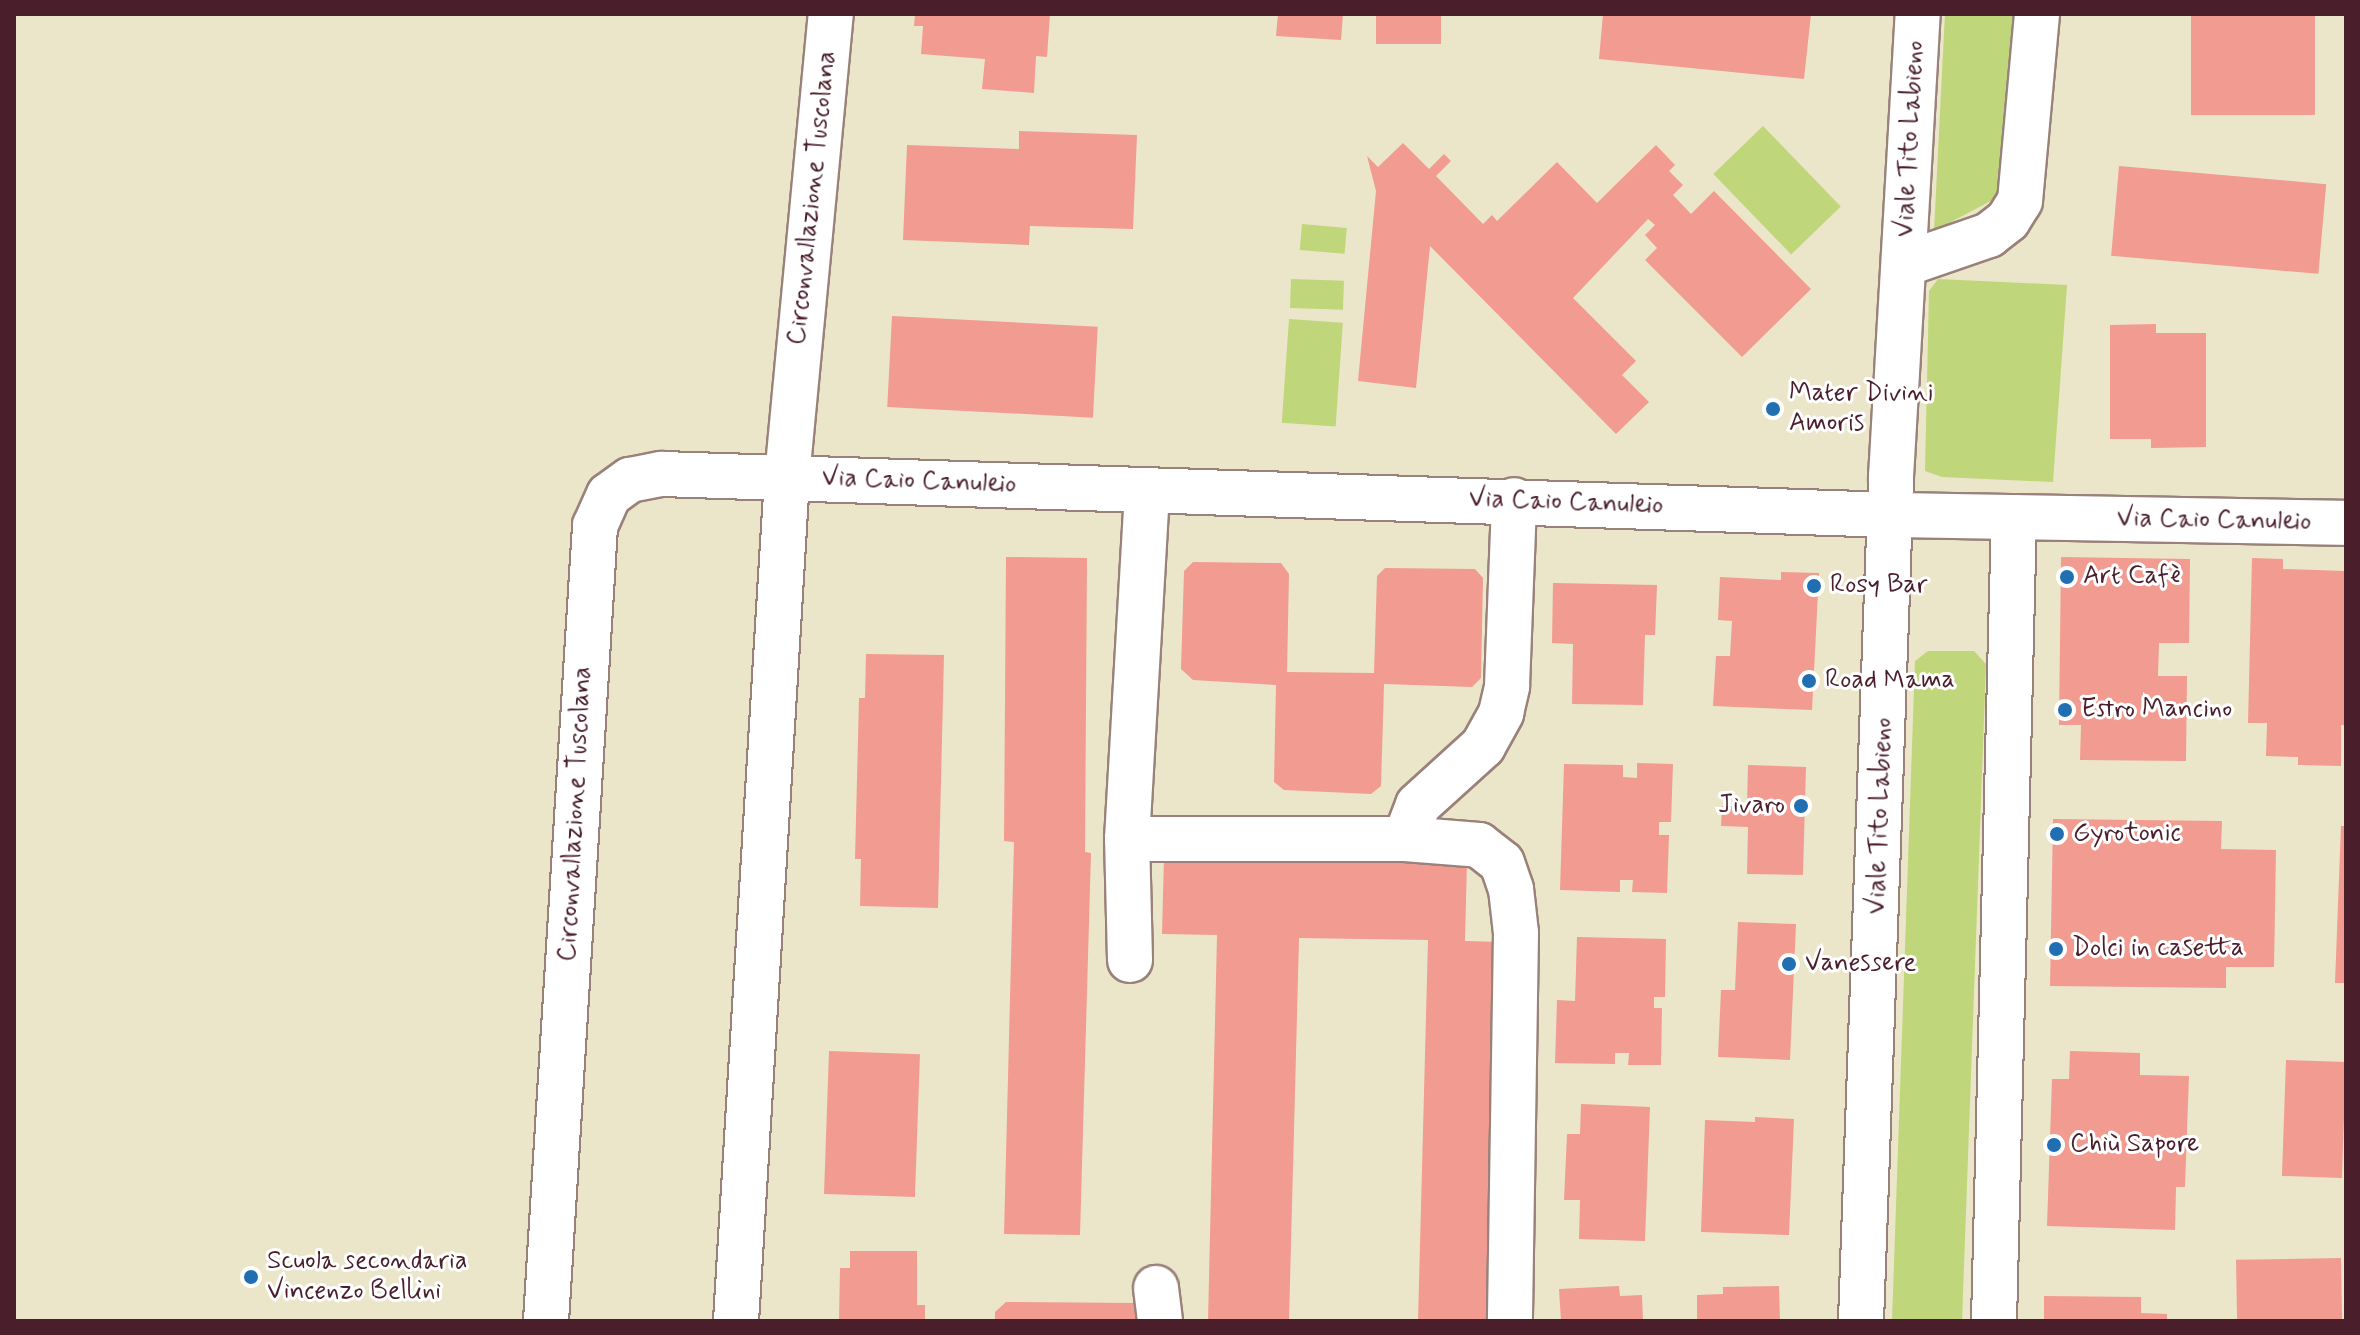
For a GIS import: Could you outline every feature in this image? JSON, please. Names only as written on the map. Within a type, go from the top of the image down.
[{"type":"street","name":"Circonvallazione Tuscolana","points":[[736,1321],[787,477],[831,14]]},
{"type":"street","name":"Viale Tito Labieno","points":[[1861,1321],[1890,515],[1918,14]]},
{"type":"street","name":"Viale Tito Labieno","points":[[1905,264],[1989,235],[2008,220],[2020,201],[2037,14]]},
{"type":"street","name":"Circonvallazione Tuscolana","points":[[546,1321],[597,516],[619,485],[641,476],[787,477]]},
{"type":"street","name":"Via Caio Canuleio","points":[[787,477],[1147,492],[1514,500],[1890,515],[2346,523]]},
{"type":"street","points":[[1130,960],[1127,839],[1147,492]]},
{"type":"street","points":[[1405,839],[1418,805],[1483,746],[1501,713],[1507,686],[1514,500]]},
{"type":"street","points":[[1994,1321],[2014,517]]},
{"type":"street","points":[[1127,839],[1405,839],[1479,845],[1502,863],[1511,889],[1516,933],[1510,1321]]},
{"type":"green space","points":[[1945,14],[2017,14],[2004,194],[1934,231]]},
{"type":"green space","points":[[1763,126],[1841,207],[1791,254],[1713,174]]},
{"type":"green space","points":[[1302,224],[1347,228],[1345,254],[1300,250]]},
{"type":"green space","points":[[1291,279],[1344,281],[1343,310],[1290,308]]},
{"type":"green space","points":[[1938,279],[2067,285],[2053,482],[1942,477],[1925,471],[1929,291]]},
{"type":"green space","points":[[1289,319],[1343,323],[1336,427],[1282,423]]},
{"type":"green space","points":[[1928,651],[1974,651],[1986,664],[1962,1321],[1892,1321],[1915,661]]},
{"type":"building","points":[[915,14],[1050,14],[1047,57],[1036,56],[1034,93],[982,89],[985,59],[921,54],[923,26],[914,26]]},
{"type":"building","points":[[1278,14],[1343,14],[1341,40],[1276,36]]},
{"type":"building","points":[[1376,14],[1441,14],[1441,44],[1376,44]]},
{"type":"building","points":[[1603,14],[1811,14],[1804,79],[1599,59]]},
{"type":"building","points":[[2191,14],[2315,14],[2315,115],[2191,115]]},
{"type":"building","points":[[1019,131],[1137,135],[1133,229],[1030,226],[1029,245],[903,240],[907,145],[1019,149]]},
{"type":"building","points":[[1403,143],[1429,169],[1444,154],[1451,161],[1436,176],[1483,224],[1492,215],[1497,221],[1557,162],[1597,203],[1656,145],[1675,165],[1669,171],[1683,185],[1673,195],[1691,214],[1714,191],[1811,289],[1742,357],[1645,260],[1657,248],[1645,235],[1655,225],[1648,219],[1573,298],[1636,361],[1622,375],[1649,402],[1616,434],[1430,246],[1416,388],[1358,381],[1376,191],[1367,156],[1378,167]]},
{"type":"building","points":[[2119,166],[2326,184],[2318,274],[2111,256]]},
{"type":"building","points":[[892,316],[1098,327],[1093,418],[887,407]]},
{"type":"building","points":[[2156,324],[2156,333],[2206,333],[2206,447],[2151,448],[2151,439],[2110,439],[2110,325]]},
{"type":"building","points":[[1006,557],[1087,558],[1085,852],[1091,853],[1080,1235],[1004,1234],[1014,842],[1004,841]]},
{"type":"building","points":[[2061,557],[2190,559],[2189,643],[2159,643],[2158,676],[2187,676],[2186,761],[2080,760],[2081,725],[2059,725]]},
{"type":"building","points":[[2252,558],[2283,559],[2283,569],[2346,571],[2346,725],[2341,725],[2341,766],[2298,765],[2298,757],[2266,756],[2267,723],[2248,723]]},
{"type":"building","points":[[1193,562],[1281,563],[1289,574],[1287,672],[1374,673],[1377,576],[1385,568],[1475,569],[1483,578],[1481,678],[1472,687],[1384,684],[1381,786],[1371,794],[1284,790],[1274,782],[1276,685],[1193,680],[1181,669],[1184,571]]},
{"type":"building","points":[[1781,572],[1819,573],[1812,710],[1713,706],[1716,656],[1730,656],[1732,621],[1718,620],[1720,577],[1781,580]]},
{"type":"building","points":[[1553,583],[1657,585],[1655,635],[1645,635],[1643,705],[1572,704],[1573,644],[1552,643]]},
{"type":"building","points":[[866,654],[944,655],[938,908],[860,906],[861,859],[855,859],[859,698],[865,698]]},
{"type":"building","points":[[1637,763],[1673,764],[1671,822],[1659,822],[1659,835],[1669,835],[1667,893],[1632,892],[1633,880],[1620,880],[1620,892],[1560,890],[1564,764],[1623,765],[1623,777],[1637,778]]},
{"type":"building","points":[[1748,765],[1806,767],[1803,875],[1747,874],[1748,827],[1721,826],[1722,806],[1747,806]]},
{"type":"building","points":[[2053,819],[2222,821],[2221,849],[2276,850],[2274,967],[2226,967],[2226,988],[2050,986]]},
{"type":"building","points":[[2341,826],[2346,826],[2346,983],[2335,983]]},
{"type":"building","points":[[1164,856],[1467,862],[1465,941],[1502,942],[1493,1321],[1418,1321],[1428,940],[1299,938],[1289,1321],[1208,1321],[1217,935],[1162,934]]},
{"type":"building","points":[[1738,922],[1796,924],[1790,1060],[1718,1057],[1721,990],[1735,990]]},
{"type":"building","points":[[1577,937],[1666,939],[1665,997],[1654,997],[1654,1008],[1662,1008],[1661,1065],[1628,1065],[1629,1053],[1615,1053],[1615,1064],[1555,1063],[1557,1000],[1575,1001]]},
{"type":"building","points":[[829,1051],[920,1054],[915,1197],[824,1194]]},
{"type":"building","points":[[2070,1051],[2140,1053],[2140,1075],[2189,1076],[2185,1187],[2176,1187],[2175,1230],[2047,1226],[2052,1079],[2069,1079]]},
{"type":"building","points":[[2286,1060],[2346,1062],[2342,1178],[2282,1176]]},
{"type":"building","points":[[1581,1104],[1650,1107],[1645,1241],[1579,1239],[1580,1200],[1564,1200],[1567,1134],[1580,1134]]},
{"type":"building","points":[[1755,1117],[1794,1119],[1789,1235],[1701,1232],[1705,1120],[1755,1122]]},
{"type":"building","points":[[850,1251],[917,1251],[917,1305],[925,1305],[925,1321],[839,1321],[840,1268],[850,1268]]},
{"type":"building","points":[[2341,1258],[2342,1321],[2237,1321],[2236,1260]]},
{"type":"building","points":[[1619,1286],[1620,1296],[1642,1295],[1643,1321],[1561,1321],[1559,1289]]},
{"type":"building","points":[[1779,1286],[1780,1321],[1697,1321],[1697,1295],[1723,1294],[1723,1287]]},
{"type":"building","points":[[2044,1296],[2141,1297],[2141,1313],[2167,1314],[2167,1321],[2044,1321]]},
{"type":"building","points":[[1006,1302],[1137,1303],[1147,1321],[995,1321],[995,1312]]},
{"type":"place","name":"Mater Divini Amoris","points":[[1773,409]]},
{"type":"place","name":"Art Cafè","points":[[2067,577]]},
{"type":"place","name":"Rosy Bar","points":[[1814,586]]},
{"type":"place","name":"Road Mama","points":[[1809,681]]},
{"type":"place","name":"Estro Mancino","points":[[2065,710]]},
{"type":"place","name":"Jivaro","points":[[1801,806]]},
{"type":"place","name":"Gyrotonic","points":[[2057,834]]},
{"type":"place","name":"Dolci in casetta","points":[[2056,949]]},
{"type":"place","name":"Vanessere","points":[[1789,964]]},
{"type":"place","name":"Chiù Sapore","points":[[2054,1145]]},
{"type":"place","name":"Scuola secondaria Vincenzo Bellini","points":[[251,1277]]}]
